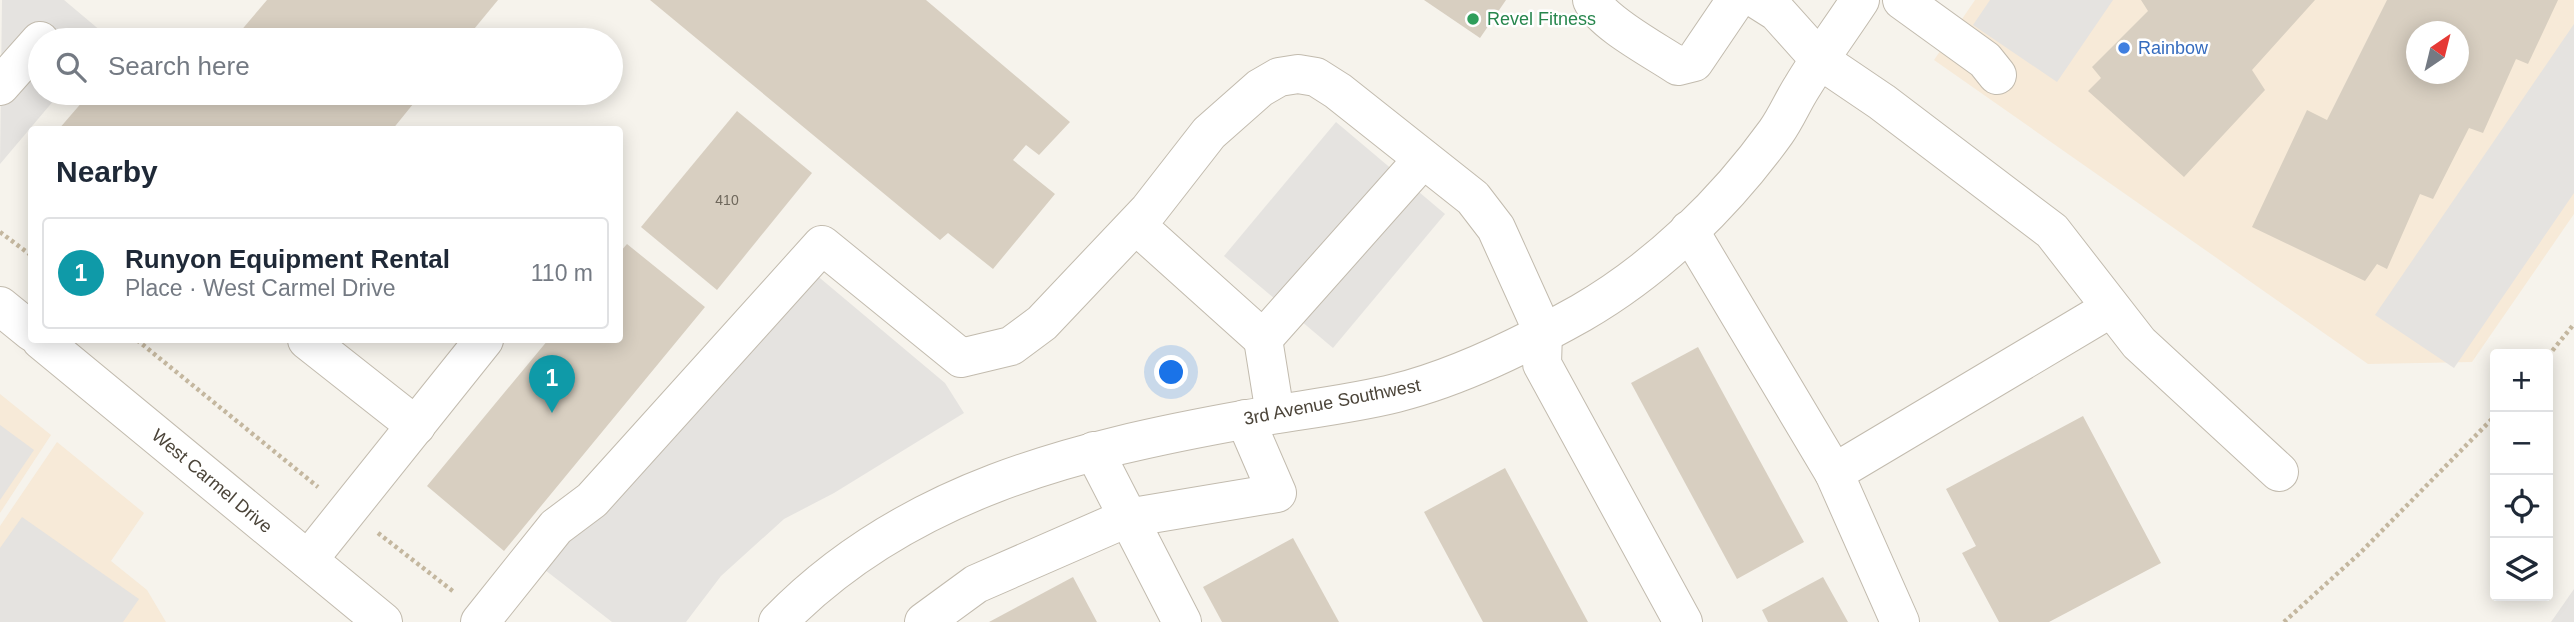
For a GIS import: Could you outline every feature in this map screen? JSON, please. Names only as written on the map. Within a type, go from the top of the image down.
[{"type":"street","points":[[1592,0],[1596,9],[1607,18],[1678,66],[1694,62],[1736,0]]},
{"type":"street","points":[[1758,0],[1777,12],[1820,60],[1882,102],[2052,231],[2139,343],[2279,472]]},
{"type":"street","name":"3rd Avenue Southwest","points":[[778,622],[798,601],[849,561],[909,522],[988,483],[1094,451],[1409,389],[1448,376],[1583,312],[1654,261],[1741,178],[1778,129],[1860,0]]},
{"type":"street","points":[[1902,0],[1984,60],[1997,75]]},
{"type":"street","points":[[0,86],[28,55]]},
{"type":"street","points":[[482,620],[556,527],[592,500],[822,245],[961,358],[1011,346],[1042,323],[1136,225],[1209,133],[1260,88],[1279,77],[1298,74],[1317,77],[1423,159],[1473,198],[1496,228],[1543,332],[1542,364],[1684,622]]},
{"type":"street","points":[[924,622],[976,584],[1127,519],[1276,493],[1260,417],[1263,339],[1423,159]]},
{"type":"street","points":[[1136,225],[1263,339]]},
{"type":"street","points":[[1689,230],[1834,473],[1900,622]]},
{"type":"street","points":[[0,306],[28,329]]},
{"type":"street","points":[[1834,473],[2111,308]]},
{"type":"street","name":"West Carmel Drive","points":[[45,343],[383,622]]},
{"type":"street","points":[[311,343],[416,426]]},
{"type":"street","points":[[308,560],[350,511],[482,343]]},
{"type":"street","points":[[1094,451],[1182,622]]},
{"type":"path","points":[[0,232],[28,253]]},
{"type":"path","points":[[2553,350],[2574,324]]},
{"type":"path","points":[[141,343],[482,620]]},
{"type":"path","points":[[2284,622],[2361,553],[2490,421]]},
{"type":"shaded area","points":[[2,0],[64,0],[97,28],[28,28],[28,105],[50,105],[32,126],[28,126],[28,131],[0,164]]},
{"type":"shaded area","points":[[1975,0],[2574,0],[2574,214],[2472,362],[2368,364],[1934,60]]},
{"type":"shaded area","points":[[1990,0],[2113,0],[2057,82],[1973,25]]},
{"type":"shaded area","points":[[2574,24],[2574,193],[2454,368],[2375,315]]},
{"type":"shaded area","points":[[1336,122],[1445,214],[1333,348],[1224,256]]},
{"type":"shaded area","points":[[802,263],[945,383],[964,413],[834,493],[784,519],[721,576],[686,622],[612,622],[545,570]]},
{"type":"shaded area","points":[[0,394],[51,435],[0,513]]},
{"type":"shaded area","points":[[0,425],[34,450],[0,500]]},
{"type":"shaded area","points":[[57,442],[144,513],[111,561],[147,590],[166,622],[0,622],[0,526]]},
{"type":"shaded area","points":[[22,517],[139,599],[123,622],[0,622],[0,548]]},
{"type":"shaded area","points":[[2574,589],[2574,622],[2551,622]]},
{"type":"building","points":[[267,0],[498,0],[475,28],[243,28]]},
{"type":"building","points":[[650,0],[926,0],[1070,122],[1039,155],[1026,145],[1013,160],[1055,194],[993,269],[948,233],[940,240]]},
{"type":"building","name":"Revel Fitness","points":[[1424,0],[1506,0],[1480,38]]},
{"type":"building","points":[[2141,0],[2315,0],[2252,70],[2265,90],[2184,177],[2088,91],[2101,78],[2092,67],[2148,11]]},
{"type":"building","points":[[2387,0],[2558,0],[2528,64],[2516,59],[2483,133],[2469,128],[2433,199],[2420,194],[2387,269],[2377,264],[2365,281],[2252,227],[2307,110],[2327,120]]},
{"type":"building","points":[[80,105],[412,105],[395,126],[61,126]]},
{"type":"building","points":[[737,111],[812,173],[717,290],[641,227]]},
{"type":"building","points":[[627,244],[705,307],[504,551],[427,486],[546,343],[623,343],[623,249]]},
{"type":"building","points":[[1698,347],[1804,542],[1737,579],[1631,383]]},
{"type":"building","points":[[2083,416],[2161,563],[2049,622],[1999,622],[1962,553],[1976,546],[1946,489]]},
{"type":"building","points":[[1505,468],[1588,622],[1483,622],[1424,512]]},
{"type":"building","points":[[1293,538],[1339,622],[1222,622],[1203,587]]},
{"type":"building","points":[[1073,577],[1097,622],[989,622]]},
{"type":"building","points":[[1823,577],[1848,622],[1768,622],[1762,610]]},
{"type":"place","name":"Revel Fitness","points":[[1473,19]]},
{"type":"place","name":"Rainbow","points":[[2124,48]]},
{"type":"place","name":"Runyon Equipment Rental","points":[[552,413]]}]
